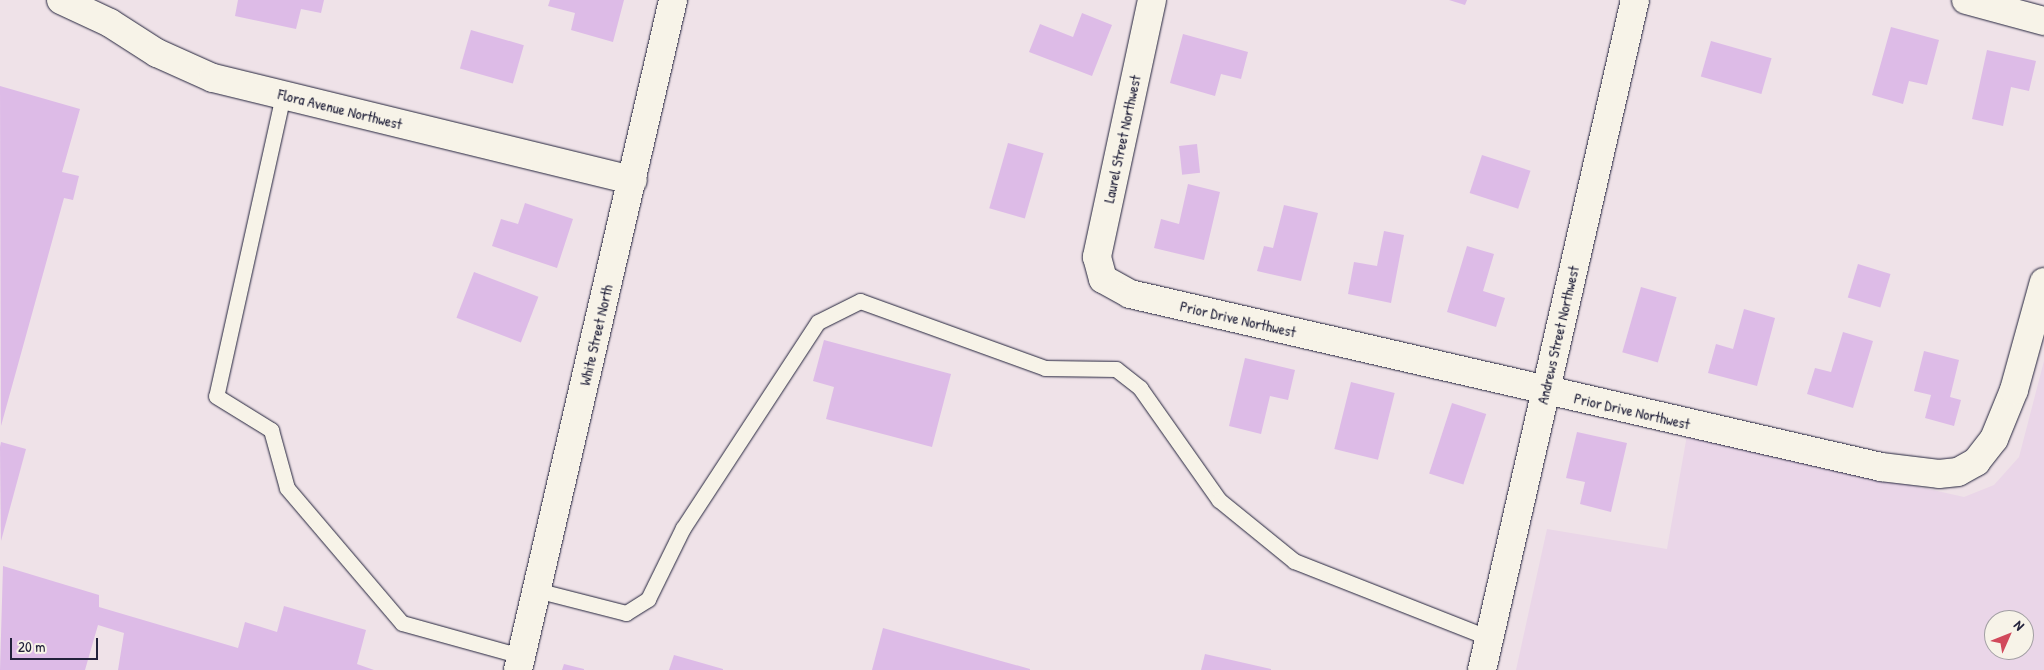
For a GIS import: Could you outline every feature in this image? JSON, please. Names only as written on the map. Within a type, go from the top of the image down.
[{"type":"street","name":"Flora Avenue Northwest","points":[[61,0],[106,12],[157,54],[213,78],[633,180]]},
{"type":"street","name":"White Street North","points":[[520,663],[673,0]]},
{"type":"street","name":"Laurel Street Northwest","points":[[1103,279],[1097,257],[1152,0]]},
{"type":"street","name":"Andrews Street Northwest","points":[[1482,670],[1635,0]]},
{"type":"street","points":[[1966,0],[2044,21]]},
{"type":"street","name":"Prior Drive Northwest","points":[[1103,279],[1130,294],[1545,392],[1881,467],[1958,472],[1976,462],[1994,439],[2014,390],[2044,282]]},
{"type":"lane","points":[[284,95],[216,396],[271,430],[288,488],[402,623],[520,663]]},
{"type":"lane","points":[[536,590],[626,612],[648,599],[683,528],[818,322],[860,301],[1045,368],[1116,369],[1140,388],[1219,500],[1294,561],[1490,638]]},
{"type":"shaded area","points":[[2044,361],[2044,670],[1516,670],[1547,529],[1667,549],[1687,435],[1964,497],[1994,485],[2019,457]]},
{"type":"building","points":[[238,0],[324,0],[321,13],[301,9],[296,29],[235,16]]},
{"type":"building","points":[[550,0],[624,0],[613,42],[571,30],[575,13],[548,6]]},
{"type":"building","points":[[1449,0],[1467,0],[1465,5]]},
{"type":"building","points":[[1082,13],[1112,25],[1092,76],[1029,52],[1040,24],[1073,37]]},
{"type":"building","points":[[1891,27],[1939,40],[1927,85],[1909,81],[1903,104],[1872,95]]},
{"type":"building","points":[[471,30],[524,45],[513,84],[460,68]]},
{"type":"building","points":[[1183,34],[1248,52],[1241,79],[1221,74],[1215,96],[1170,83]]},
{"type":"building","points":[[1711,41],[1772,58],[1761,94],[1701,77]]},
{"type":"building","points":[[1987,50],[2036,61],[2029,91],[2011,87],[2003,126],[1972,119]]},
{"type":"building","points":[[0,86],[80,109],[62,172],[79,176],[73,200],[64,198],[1,426]]},
{"type":"building","points":[[1008,143],[1044,153],[1025,219],[989,208]]},
{"type":"building","points":[[1197,144],[1200,173],[1182,175],[1179,146]]},
{"type":"building","points":[[1482,155],[1531,171],[1518,209],[1470,193]]},
{"type":"building","points":[[1188,184],[1220,192],[1204,260],[1154,248],[1161,219],[1179,224]]},
{"type":"building","points":[[525,203],[573,219],[557,268],[492,246],[501,219],[518,224]]},
{"type":"building","points":[[1284,205],[1318,213],[1301,281],[1257,271],[1264,246],[1273,248]]},
{"type":"building","points":[[1384,231],[1404,235],[1391,303],[1348,294],[1354,262],[1377,266]]},
{"type":"building","points":[[1467,246],[1494,254],[1483,291],[1505,298],[1496,327],[1447,312]]},
{"type":"building","points":[[1858,264],[1891,274],[1880,307],[1848,297]]},
{"type":"building","points":[[474,272],[538,297],[521,342],[456,318]]},
{"type":"building","points":[[1641,287],[1677,297],[1658,363],[1622,352]]},
{"type":"building","points":[[1744,309],[1775,318],[1757,386],[1708,373],[1716,344],[1733,349]]},
{"type":"building","points":[[1843,332],[1873,341],[1853,408],[1807,394],[1815,368],[1831,372]]},
{"type":"building","points":[[824,340],[951,374],[932,447],[826,419],[834,387],[813,381]]},
{"type":"building","points":[[1924,351],[1959,360],[1950,397],[1961,400],[1954,426],[1925,418],[1931,395],[1914,391]]},
{"type":"building","points":[[1245,358],[1295,370],[1288,400],[1270,396],[1261,434],[1229,426]]},
{"type":"building","points":[[1351,382],[1395,393],[1378,460],[1334,449]]},
{"type":"building","points":[[1452,403],[1486,414],[1463,485],[1429,473]]},
{"type":"building","points":[[1577,432],[1627,443],[1611,512],[1580,504],[1585,482],[1566,478]]},
{"type":"building","points":[[1,442],[26,449],[1,541],[0,447]]},
{"type":"building","points":[[3,566],[99,595],[99,607],[238,648],[245,622],[277,632],[284,606],[366,630],[357,664],[374,670],[118,670],[124,633],[98,625],[85,670],[0,670]]},
{"type":"building","points":[[883,628],[1030,669],[1030,670],[872,670]]},
{"type":"building","points":[[1205,654],[1271,669],[1271,670],[1201,670]]},
{"type":"building","points":[[674,655],[723,669],[723,670],[669,670]]},
{"type":"building","points":[[564,664],[584,669],[584,670],[562,670]]}]
